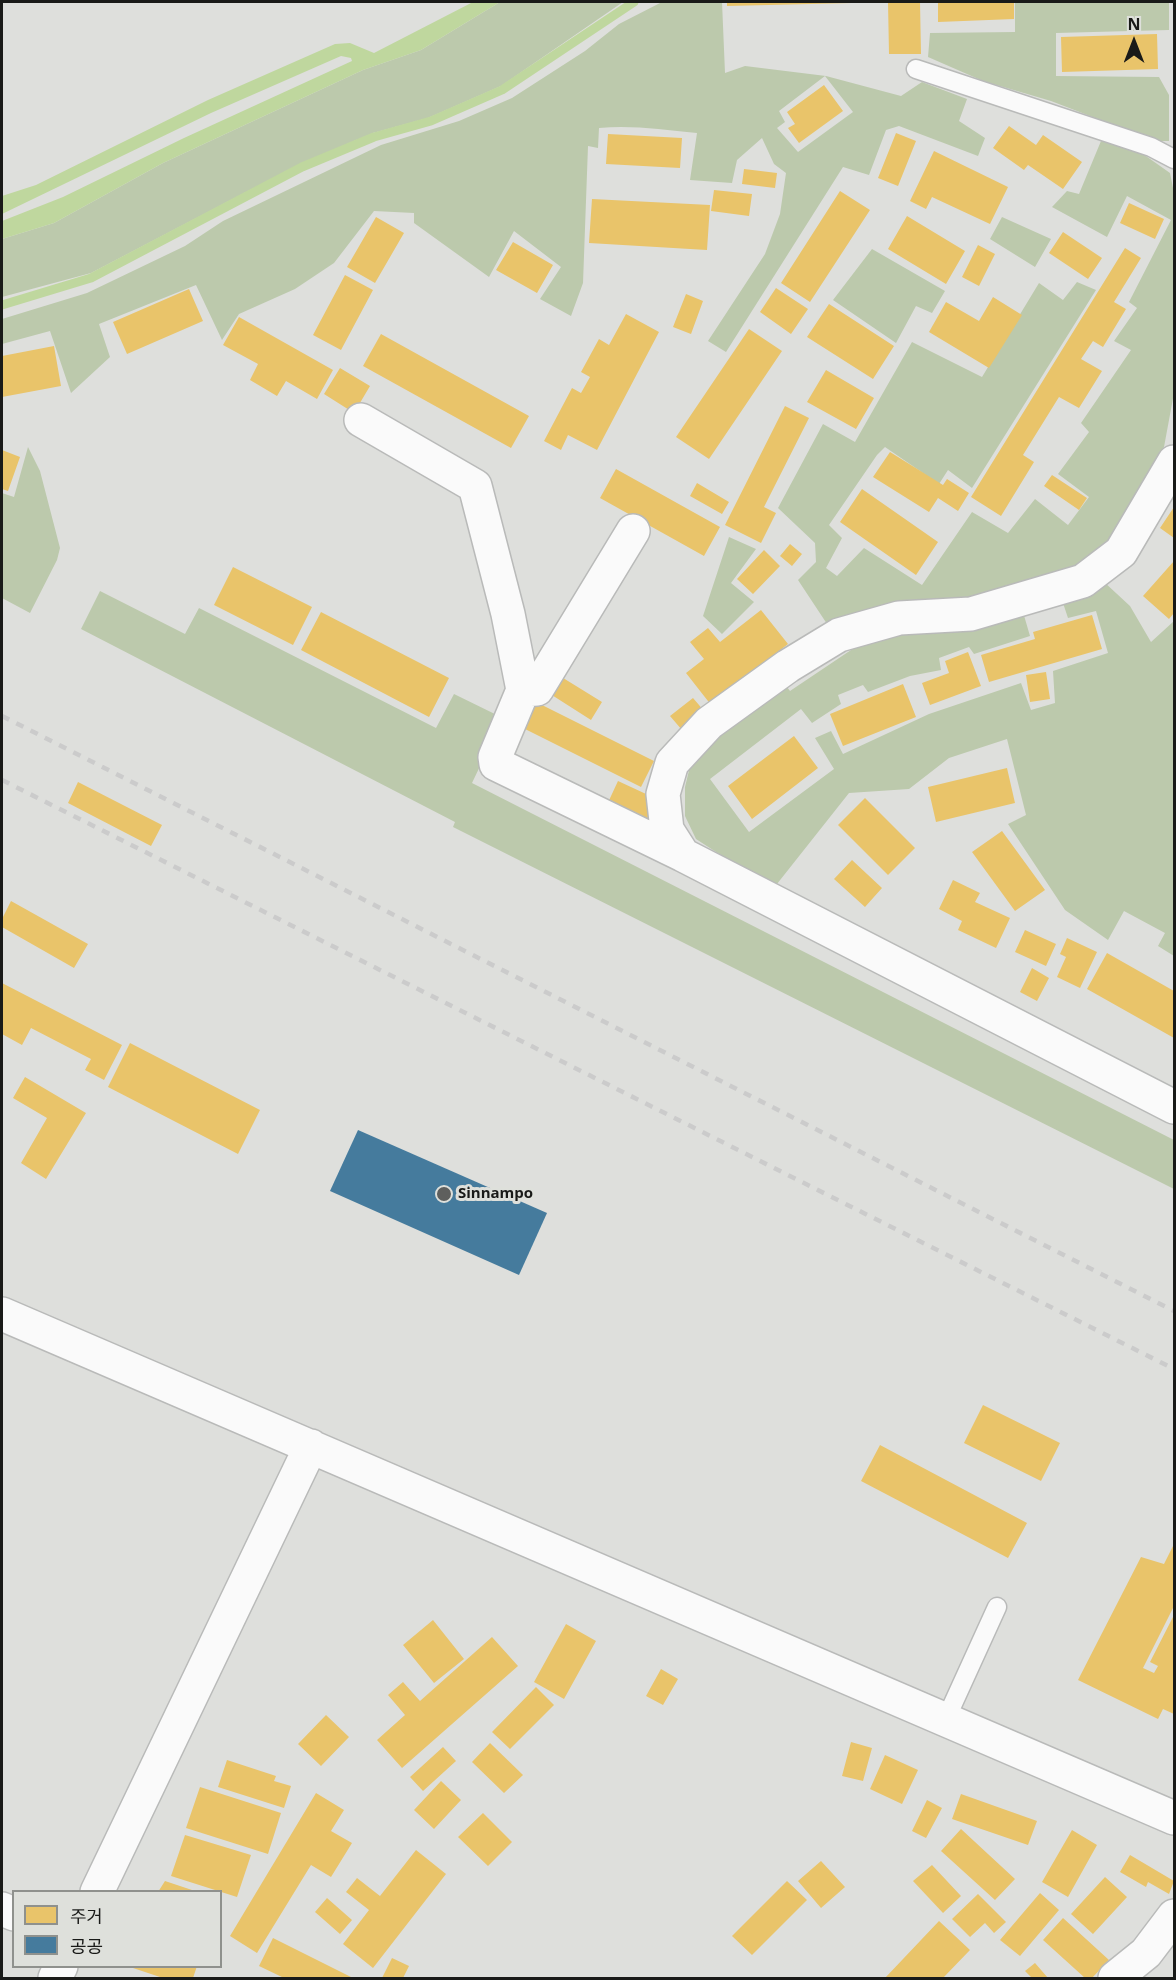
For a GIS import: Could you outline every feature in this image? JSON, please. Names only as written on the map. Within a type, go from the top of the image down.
[{"type":"street","points":[[361,420],[475,486],[508,615],[524,690],[495,757],[496,764],[683,855],[1174,1107]]},
{"type":"street","points":[[683,855],[667,830],[663,794],[672,763],[709,723],[788,666],[839,635],[899,618],[971,614],[1083,581],[1121,552],[1174,462]]},
{"type":"street","points":[[524,690],[537,689],[633,531]]},
{"type":"street","points":[[2,1314],[1174,1818]]},
{"type":"street","points":[[98,1890],[311,1446]]},
{"type":"street","points":[[1115,1978],[1146,1953],[1174,1916]]},
{"type":"lane","points":[[916,69],[1130,140],[1174,159]]},
{"type":"lane","points":[[946,1719],[997,1607]]},
{"type":"shaded area","points":[[473,2],[500,2],[421,50],[363,70],[163,163],[54,223],[2,239],[2,221],[63,197],[184,138],[352,61],[351,58],[341,56],[211,113],[2,214],[2,196],[36,185],[208,100],[335,44],[350,43],[374,53]]},
{"type":"shaded area","points":[[500,2],[623,2],[501,86],[428,118],[373,133],[300,164],[91,273],[2,297],[2,239],[54,223],[163,163],[363,70],[421,50]]},
{"type":"shaded area","points":[[662,2],[722,2],[725,73],[745,66],[826,76],[901,96],[922,82],[967,99],[959,121],[985,138],[978,156],[899,126],[886,130],[869,175],[843,167],[726,352],[708,341],[765,254],[780,214],[786,173],[774,164],[762,138],[737,160],[732,183],[690,180],[697,133],[624,127],[599,128],[598,148],[588,146],[583,283],[571,316],[540,299],[561,267],[514,231],[489,277],[414,223],[414,213],[374,211],[334,263],[295,289],[239,314],[222,340],[196,285],[99,324],[110,357],[71,393],[50,331],[2,344],[2,319],[87,293],[185,246],[223,221],[381,145],[459,121],[512,98],[585,51],[619,24]],"holes":[[[825,76],[853,112],[798,152],[777,128],[785,122],[779,111]]]},
{"type":"shaded area","points":[[1015,2],[1169,2],[1169,30],[1056,33],[1056,76],[1159,77],[1169,95],[1169,141],[1155,141],[1051,101],[983,81],[928,57],[930,33],[1015,32]]},
{"type":"shaded area","points":[[1101,141],[1143,154],[1170,173],[1174,193],[1174,393],[1164,447],[1144,497],[1098,561],[977,601],[831,630],[798,580],[816,562],[815,543],[778,508],[823,424],[855,442],[912,342],[982,377],[1039,283],[1063,300],[1077,282],[1096,290],[972,488],[948,470],[939,484],[885,447],[877,455],[829,525],[842,538],[826,568],[837,576],[864,548],[922,585],[972,512],[1008,533],[1035,499],[1068,525],[1089,497],[1058,474],[1089,432],[1081,423],[1131,350],[1114,341],[1137,308],[1129,302],[1171,220],[1127,196],[1107,237],[1052,207],[1067,191],[1079,194]]},
{"type":"shaded area","points":[[1002,217],[1051,239],[1035,267],[990,239]]},
{"type":"shaded area","points":[[872,249],[945,291],[932,313],[916,306],[896,343],[833,300]]},
{"type":"shaded area","points":[[28,447],[40,471],[60,548],[57,560],[30,613],[2,598],[2,493],[14,497]]},
{"type":"shaded area","points":[[729,537],[756,549],[731,583],[754,602],[722,634],[703,616]]},
{"type":"shaded area","points":[[1103,581],[1130,606],[1151,642],[1174,621],[1174,956],[1158,946],[1165,933],[1124,911],[1108,940],[1065,910],[1008,824],[1026,815],[1007,739],[949,758],[909,789],[849,793],[773,889],[696,839],[685,816],[685,787],[692,758],[784,683],[790,691],[854,648],[904,629],[1023,612],[1030,636],[974,654],[969,647],[939,658],[941,670],[910,676],[868,692],[863,685],[838,695],[841,704],[812,723],[801,709],[710,779],[749,832],[834,769],[815,738],[831,731],[843,754],[929,714],[1021,683],[1031,710],[1055,703],[1053,671],[1108,653],[1096,611],[1068,618],[1062,600]]},
{"type":"shaded area","points":[[100,591],[185,634],[199,608],[436,728],[454,694],[503,718],[472,783],[1174,1140],[1174,1189],[453,827],[455,822],[81,629]]},
{"type":"building: 주거","points":[[727,2],[852,2],[852,3],[727,6]]},
{"type":"building: 주거","points":[[888,2],[920,2],[921,54],[889,54]]},
{"type":"building: 주거","points":[[938,2],[1014,2],[1014,19],[938,22]]},
{"type":"building: 주거","points":[[1157,34],[1158,69],[1062,72],[1061,37]]},
{"type":"building: 주거","points":[[824,85],[843,111],[799,143],[788,128],[795,124],[787,112]]},
{"type":"building: 주거","points":[[1009,126],[1036,145],[1043,135],[1082,162],[1063,189],[1028,165],[1024,170],[993,148]]},
{"type":"building: 주거","points":[[896,133],[916,141],[898,186],[878,178]]},
{"type":"building: 주거","points":[[608,134],[682,138],[680,168],[606,164]]},
{"type":"building: 주거","points":[[934,151],[1008,187],[990,224],[932,197],[926,209],[910,201]]},
{"type":"building: 주거","points":[[744,169],[777,173],[775,188],[742,184]]},
{"type":"building: 주거","points":[[714,190],[752,194],[749,216],[711,211]]},
{"type":"building: 주거","points":[[840,191],[870,210],[810,302],[781,283]]},
{"type":"building: 주거","points":[[592,199],[710,205],[707,250],[589,243]]},
{"type":"building: 주거","points":[[1129,203],[1164,219],[1155,239],[1120,223]]},
{"type":"building: 주거","points":[[907,216],[965,251],[946,284],[888,249]]},
{"type":"building: 주거","points":[[376,217],[404,233],[375,283],[347,267]]},
{"type":"building: 주거","points":[[1063,232],[1102,258],[1088,279],[1049,253]]},
{"type":"building: 주거","points":[[513,242],[553,265],[537,293],[496,270]]},
{"type":"building: 주거","points":[[978,245],[995,254],[979,286],[962,277]]},
{"type":"building: 주거","points":[[1125,248],[1141,258],[1114,302],[1126,309],[1103,347],[1093,341],[1081,359],[1102,371],[1079,408],[1059,397],[1023,455],[1034,462],[1001,516],[971,497]]},
{"type":"building: 주거","points":[[345,275],[373,290],[341,350],[313,335]]},
{"type":"building: 주거","points":[[776,288],[808,309],[791,334],[760,312]]},
{"type":"building: 주거","points":[[189,289],[203,321],[127,354],[113,322]]},
{"type":"building: 주거","points":[[686,294],[703,301],[691,334],[673,327]]},
{"type":"building: 주거","points":[[993,297],[1022,315],[989,368],[929,332],[946,302],[979,321]]},
{"type":"building: 주거","points":[[829,304],[894,346],[873,379],[807,337]]},
{"type":"building: 주거","points":[[626,314],[659,332],[597,450],[568,435],[561,450],[544,441],[572,388],[581,393],[590,377],[581,372],[599,339],[609,345]]},
{"type":"building: 주거","points":[[239,317],[333,370],[317,399],[286,381],[277,396],[250,380],[258,364],[223,345]]},
{"type":"building: 주거","points":[[749,329],[782,351],[709,459],[676,437]]},
{"type":"building: 주거","points":[[381,334],[529,416],[511,448],[363,366]]},
{"type":"building: 주거","points":[[54,346],[61,386],[2,397],[2,356]]},
{"type":"building: 주거","points":[[340,368],[370,386],[354,413],[324,394]]},
{"type":"building: 주거","points":[[826,370],[874,398],[856,429],[807,402]]},
{"type":"building: 주거","points":[[785,406],[809,418],[764,507],[776,513],[761,543],[725,525]]},
{"type":"building: 주거","points":[[2,450],[20,457],[8,491],[2,489]]},
{"type":"building: 주거","points":[[890,452],[943,485],[947,479],[969,493],[958,511],[938,498],[929,512],[873,477]]},
{"type":"building: 주거","points":[[616,469],[720,527],[704,556],[600,498]]},
{"type":"building: 주거","points":[[1052,475],[1087,498],[1079,510],[1044,486]]},
{"type":"building: 주거","points":[[697,483],[729,502],[722,514],[690,496]]},
{"type":"building: 주거","points":[[862,489],[938,542],[916,575],[840,522]]},
{"type":"building: 주거","points":[[1174,507],[1174,538],[1160,528]]},
{"type":"building: 주거","points":[[790,544],[802,554],[792,566],[780,556]]},
{"type":"building: 주거","points":[[764,550],[780,566],[753,594],[737,579]]},
{"type":"building: 주거","points":[[1174,561],[1174,613],[1169,619],[1143,596]]},
{"type":"building: 주거","points":[[233,567],[312,607],[293,645],[214,605]]},
{"type":"building: 주거","points":[[761,610],[788,644],[740,682],[715,710],[686,673],[704,659],[690,642],[708,628],[720,642]]},
{"type":"building: 주거","points":[[321,612],[449,678],[429,717],[301,650]]},
{"type":"building: 주거","points":[[1092,615],[1102,649],[989,682],[981,655],[1035,639],[1033,632]]},
{"type":"building: 주거","points":[[968,652],[981,686],[930,705],[922,683],[949,673],[945,661]]},
{"type":"building: 주거","points":[[1046,672],[1050,699],[1030,702],[1026,675]]},
{"type":"building: 주거","points":[[555,673],[602,702],[591,720],[544,690]]},
{"type":"building: 주거","points":[[903,684],[916,717],[843,746],[830,714]]},
{"type":"building: 주거","points":[[693,698],[705,712],[682,730],[670,716]]},
{"type":"building: 주거","points":[[532,700],[654,761],[641,787],[519,726]]},
{"type":"building: 주거","points":[[794,736],[818,768],[752,819],[728,786]]},
{"type":"building: 주거","points":[[1007,768],[1015,803],[936,822],[928,787]]},
{"type":"building: 주거","points":[[618,781],[659,800],[646,828],[605,809]]},
{"type":"building: 주거","points":[[78,782],[162,825],[151,846],[68,803]]},
{"type":"building: 주거","points":[[865,798],[915,848],[888,875],[838,825]]},
{"type":"building: 주거","points":[[1002,831],[1045,890],[1015,911],[972,852]]},
{"type":"building: 주거","points":[[852,860],[882,888],[865,907],[834,879]]},
{"type":"building: 주거","points":[[953,880],[980,893],[975,902],[1010,918],[996,948],[958,930],[962,921],[939,909]]},
{"type":"building: 주거","points":[[11,901],[88,944],[74,968],[2,927],[2,919]]},
{"type":"building: 주거","points":[[1025,930],[1056,944],[1046,966],[1015,952]]},
{"type":"building: 주거","points":[[1067,938],[1097,952],[1080,988],[1057,977],[1066,957],[1060,954]]},
{"type":"building: 주거","points":[[1107,953],[1174,991],[1174,1038],[1087,989]]},
{"type":"building: 주거","points":[[1032,968],[1049,978],[1037,1001],[1020,992]]},
{"type":"building: 주거","points":[[2,983],[122,1045],[104,1080],[85,1070],[91,1059],[31,1028],[22,1045],[2,1034]]},
{"type":"building: 주거","points":[[130,1043],[260,1110],[238,1154],[108,1087]]},
{"type":"building: 주거","points":[[25,1077],[86,1113],[46,1179],[21,1163],[47,1118],[13,1098]]},
{"type":"building: 주거","points":[[983,1405],[1060,1443],[1041,1481],[964,1443]]},
{"type":"building: 주거","points":[[880,1445],[1027,1523],[1008,1558],[861,1481]]},
{"type":"building: 주거","points":[[1174,1544],[1174,1606],[1143,1668],[1154,1673],[1158,1666],[1150,1662],[1174,1615],[1174,1714],[1163,1709],[1158,1719],[1078,1680],[1141,1557],[1164,1564]]},
{"type":"building: 주거","points":[[433,1620],[464,1659],[434,1683],[403,1645]]},
{"type":"building: 주거","points":[[566,1624],[596,1641],[564,1699],[534,1682]]},
{"type":"building: 주거","points":[[492,1637],[518,1666],[402,1768],[377,1740],[405,1715],[388,1695],[403,1682],[420,1701]]},
{"type":"building: 주거","points":[[661,1669],[678,1679],[663,1705],[646,1696]]},
{"type":"building: 주거","points":[[536,1687],[554,1705],[510,1749],[492,1732]]},
{"type":"building: 주거","points":[[326,1715],[349,1737],[321,1766],[298,1744]]},
{"type":"building: 주거","points":[[851,1742],[872,1748],[863,1781],[842,1776]]},
{"type":"building: 주거","points":[[490,1743],[523,1775],[504,1793],[472,1762]]},
{"type":"building: 주거","points":[[443,1747],[456,1761],[423,1791],[410,1777]]},
{"type":"building: 주거","points":[[885,1755],[918,1770],[902,1804],[870,1789]]},
{"type":"building: 주거","points":[[227,1760],[276,1776],[274,1781],[291,1786],[284,1808],[218,1787]]},
{"type":"building: 주거","points":[[441,1781],[461,1800],[434,1829],[414,1810]]},
{"type":"building: 주거","points":[[200,1787],[281,1813],[268,1854],[186,1828]]},
{"type":"building: 주거","points":[[316,1793],[344,1810],[331,1831],[352,1843],[331,1877],[311,1865],[257,1953],[230,1936]]},
{"type":"building: 주거","points":[[961,1794],[1037,1821],[1028,1845],[952,1819]]},
{"type":"building: 주거","points":[[927,1800],[942,1808],[926,1838],[912,1831]]},
{"type":"building: 주거","points":[[483,1813],[512,1842],[488,1866],[458,1837]]},
{"type":"building: 주거","points":[[961,1829],[1015,1879],[995,1900],[941,1851]]},
{"type":"building: 주거","points":[[1072,1830],[1097,1845],[1068,1897],[1042,1882]]},
{"type":"building: 주거","points":[[185,1835],[251,1855],[237,1897],[222,1892],[222,1890],[215,1890],[171,1876]]},
{"type":"building: 주거","points":[[416,1850],[446,1874],[373,1968],[343,1944],[369,1910],[346,1892],[357,1878],[380,1896]]},
{"type":"building: 주거","points":[[1130,1855],[1174,1881],[1169,1894],[1148,1882],[1146,1887],[1120,1872]]},
{"type":"building: 주거","points":[[821,1861],[845,1887],[821,1908],[798,1881]]},
{"type":"building: 주거","points":[[932,1865],[961,1896],[943,1913],[913,1881]]},
{"type":"building: 주거","points":[[1105,1877],[1127,1897],[1093,1934],[1071,1914]]},
{"type":"building: 주거","points":[[165,1881],[192,1890],[159,1890]]},
{"type":"building: 주거","points":[[787,1881],[807,1900],[752,1955],[732,1936]]},
{"type":"building: 주거","points":[[1040,1893],[1059,1910],[1020,1956],[1000,1940]]},
{"type":"building: 주거","points":[[978,1894],[1006,1922],[994,1933],[985,1923],[970,1937],[952,1919]]},
{"type":"building: 주거","points":[[327,1898],[352,1920],[340,1934],[315,1912]]},
{"type":"building: 주거","points":[[1063,1918],[1109,1960],[1092,1978],[1085,1978],[1043,1940]]},
{"type":"building: 주거","points":[[939,1921],[970,1950],[943,1978],[885,1978]]},
{"type":"building: 주거","points":[[273,1938],[353,1978],[284,1978],[259,1966]]},
{"type":"building: 주거","points":[[392,1958],[409,1966],[403,1978],[382,1978]]},
{"type":"building: 주거","points":[[1035,1963],[1048,1978],[1032,1978],[1025,1971]]},
{"type":"building: 주거","points":[[133,1968],[196,1968],[193,1978],[163,1978]]},
{"type":"building: 공공","points":[[358,1130],[547,1213],[519,1275],[330,1191]]},
{"type":"waterway","points":[[2,305],[91,278],[302,167],[374,137],[431,121],[502,90],[634,2]]},
{"type":"railway","points":[[2,716],[1174,1311]]},
{"type":"railway","points":[[2,780],[1174,1369]]},
{"type":"place","name":"Sinnampo","points":[[444,1194]]}]
